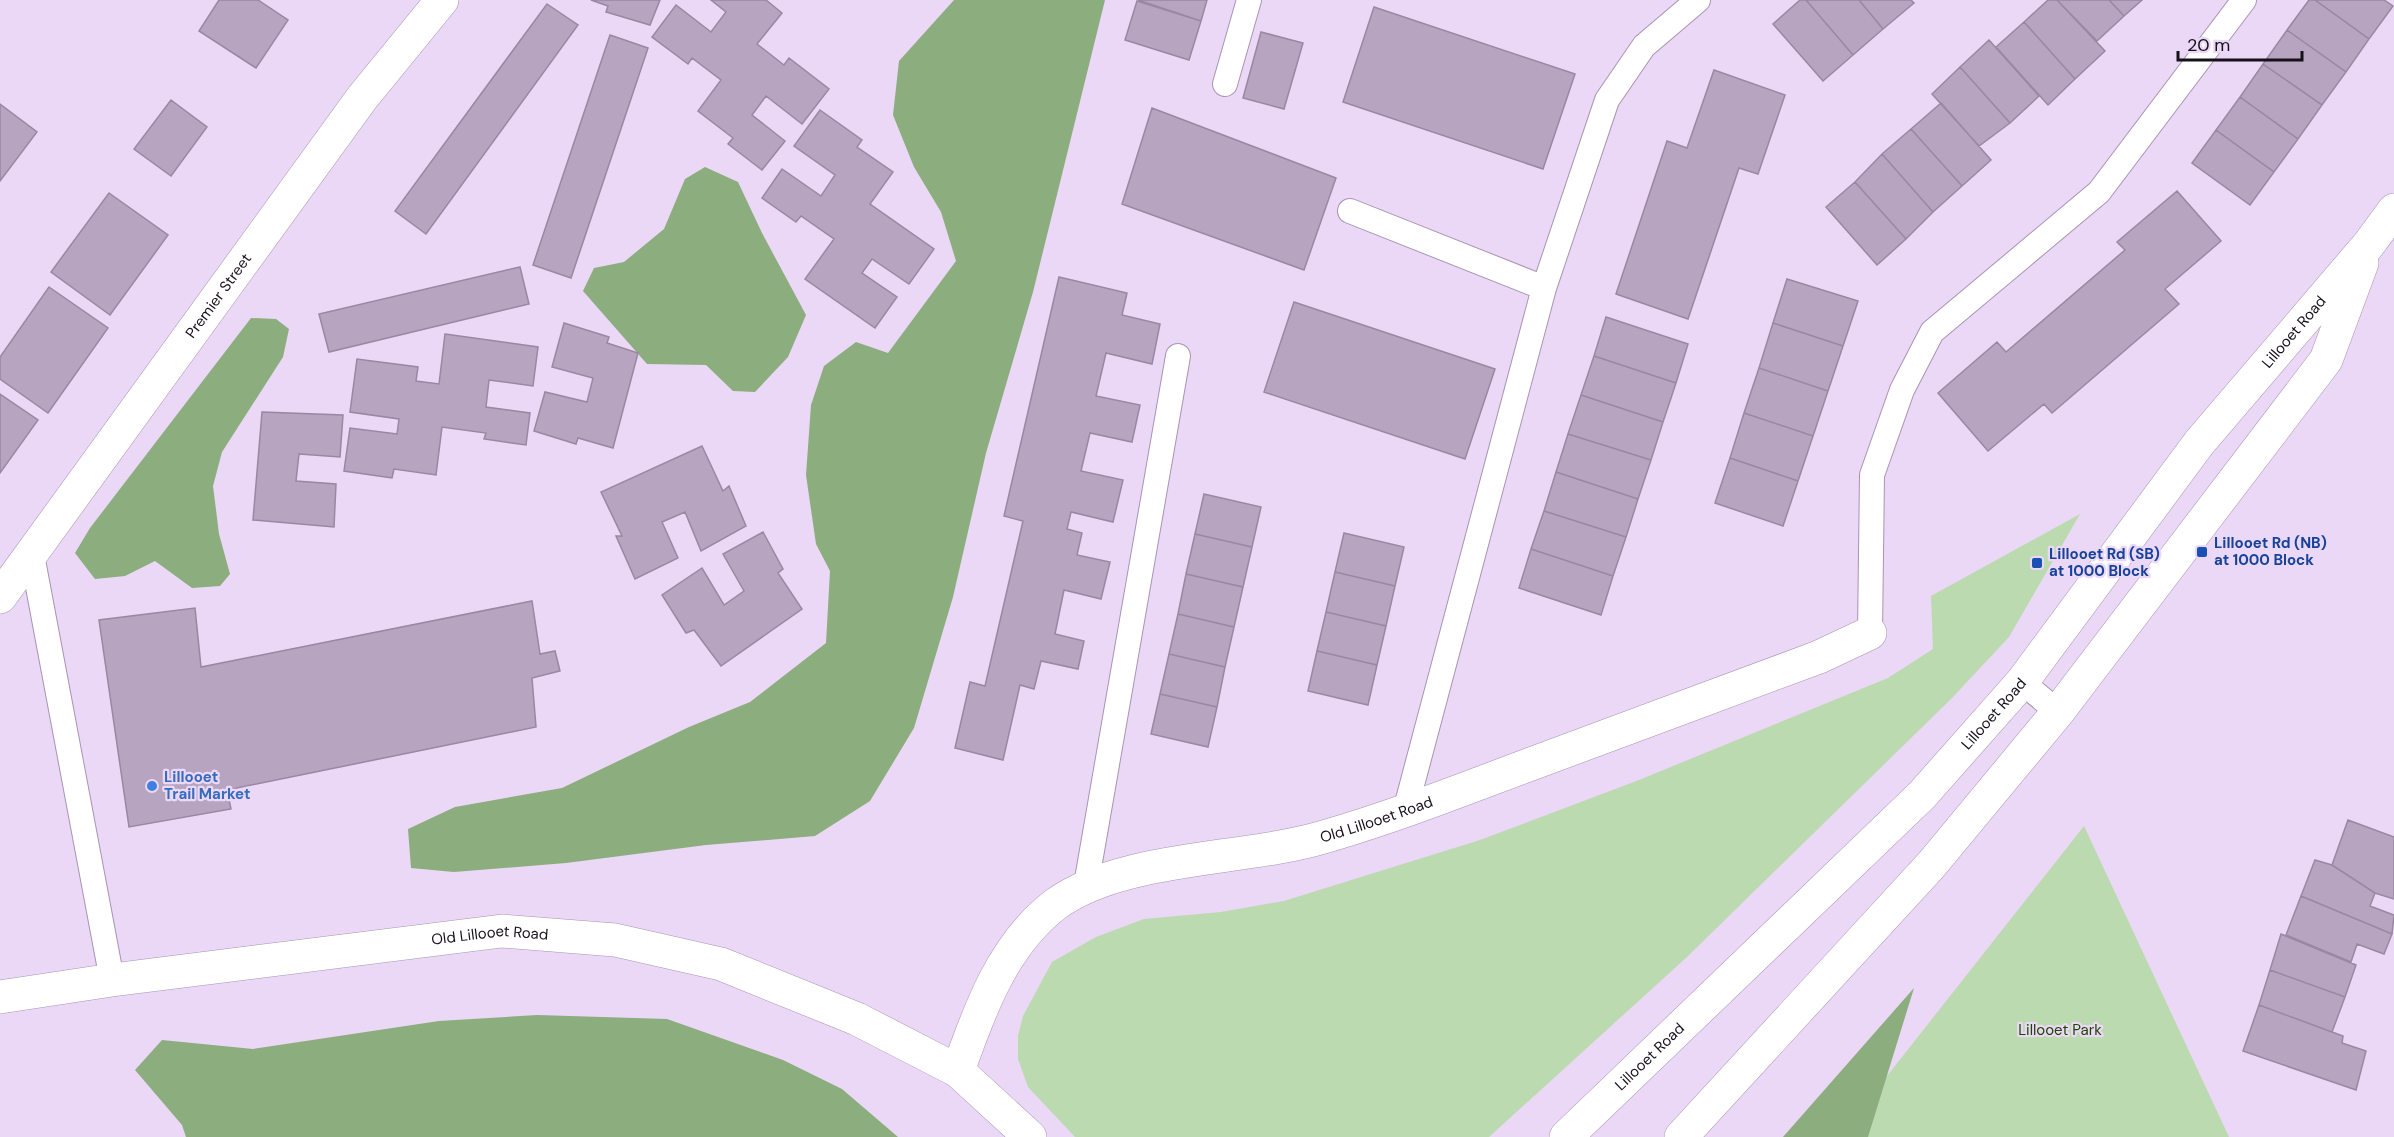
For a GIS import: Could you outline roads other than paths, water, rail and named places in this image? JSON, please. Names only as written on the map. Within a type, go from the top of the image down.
[{"type":"street","name":"Premier Street","points":[[0,597],[362,98],[442,0]]},
{"type":"street","name":"Lillooet Road","points":[[1566,1137],[1922,795],[2022,682],[2199,443],[2369,244],[2394,210]]},
{"type":"street","name":"Lillooet Road","points":[[1681,1137],[1932,864],[2058,712],[2326,360],[2369,244]]},
{"type":"street","name":"Old Lillooet Road","points":[[958,1071],[979,1011],[1002,968],[1029,928],[1056,904],[1086,885],[1141,870],[1324,837],[1405,811],[1819,657],[1869,633]]},
{"type":"street","name":"Old Lillooet Road","points":[[0,997],[112,980],[502,931],[615,940],[721,964],[857,1019],[958,1071],[1029,1137]]},
{"type":"lane","points":[[1225,84],[1249,0]]},
{"type":"lane","points":[[1405,811],[1544,288],[1607,100],[1644,46],[1698,0]]},
{"type":"lane","points":[[1869,633],[1872,475],[1902,390],[1932,332],[2099,192],[2244,0]]},
{"type":"lane","points":[[1350,211],[1544,288]]},
{"type":"lane","points":[[1086,885],[1178,356]]},
{"type":"lane","points":[[32,555],[112,980]]},
{"type":"lane","points":[[2022,682],[2058,712]]},
{"type":"place","name":"Lillooet Rd (NB) at 1000 Block","points":[[2202,552]]},
{"type":"place","name":"Lillooet Rd (SB) at 1000 Block","points":[[2037,563]]},
{"type":"place","name":"Lillooet Trail Market","points":[[152,786]]},
{"type":"park label","name":"Lillooet Park","points":[[2060,1030]]}]
